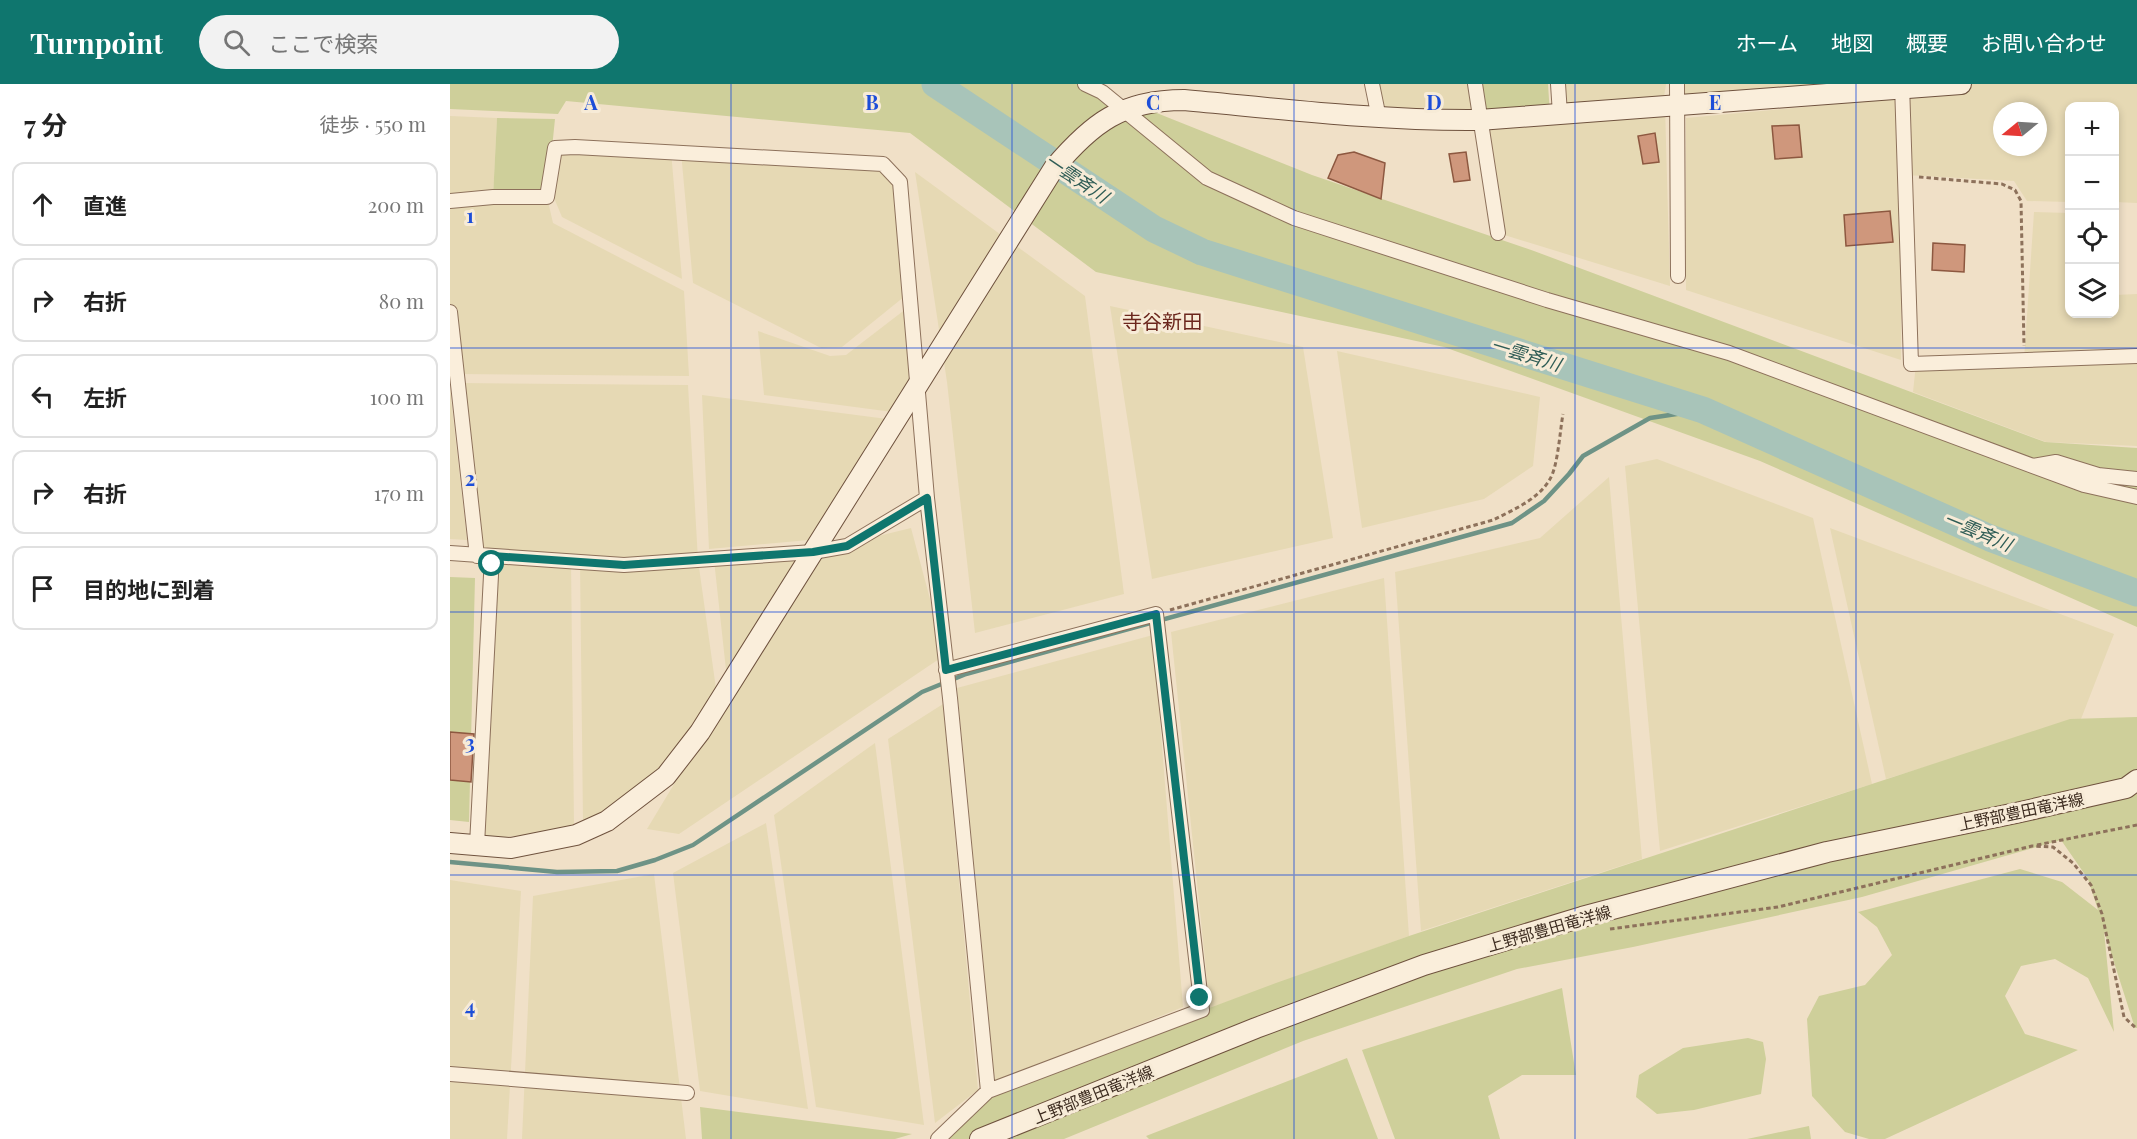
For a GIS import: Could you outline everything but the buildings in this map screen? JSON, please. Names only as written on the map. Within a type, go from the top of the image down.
[{"type":"street","points":[[1085,84],[1102,92],[1207,178],[1294,218],[1547,300],[1729,353],[2084,485],[2137,498]]},
{"type":"street","points":[[1372,84],[1379,118]]},
{"type":"street","points":[[1474,84],[1498,233]]},
{"type":"street","points":[[1558,84],[1560,114]]},
{"type":"street","points":[[1677,84],[1678,276]]},
{"type":"street","points":[[450,843],[511,848],[576,835],[607,821],[666,776],[700,732],[1054,168],[1075,144],[1105,119],[1124,110],[1162,100],[1184,100],[1379,118],[1427,121],[1479,120],[1902,86],[1960,84]]},
{"type":"street","points":[[1902,86],[1911,364],[2137,356]]},
{"type":"street","points":[[450,201],[493,197],[547,197],[555,148],[575,147],[883,164],[900,182],[927,498],[950,698],[988,1091]]},
{"type":"street","points":[[450,312],[477,556]]},
{"type":"street","points":[[2033,466],[2056,462],[2098,475],[2137,478]]},
{"type":"street","points":[[450,554],[624,565],[813,552],[847,546],[927,498]]},
{"type":"street","points":[[477,845],[492,556]]},
{"type":"street","points":[[938,1139],[988,1091],[1202,1010],[1156,614],[946,670]]},
{"type":"street","name":"上野部豊田竜洋線","points":[[980,1139],[1256,1028],[1424,965],[1582,917],[1827,852],[2126,788],[2137,780]]},
{"type":"street","points":[[450,1074],[687,1092]]},
{"type":"path","points":[[1905,175],[2002,184],[2015,190],[2021,201],[2024,360]]},
{"type":"path","points":[[1156,614],[1493,520],[1518,508],[1537,495],[1551,478],[1563,414]]},
{"type":"path","points":[[1600,930],[1778,907],[2032,846],[2137,825]]},
{"type":"path","points":[[2032,846],[2053,848],[2073,864],[2091,885],[2102,914],[2124,1017],[2137,1029]]},
{"type":"shaded area","points":[[1475,84],[1479,120],[1665,106],[1670,286],[1498,233],[1479,121],[1379,118],[1372,85]]},
{"type":"shaded area","points":[[1558,84],[1666,84],[1664,97],[1560,105]]},
{"type":"shaded area","points":[[1677,84],[1891,84],[1677,105]]},
{"type":"shaded area","points":[[1902,84],[2137,84],[2137,203],[2119,202],[2119,102],[2065,102],[2065,202],[2027,201],[2014,181],[1905,175]]},
{"type":"shaded area","points":[[1902,98],[1901,360],[1686,290],[1686,118]]},
{"type":"shaded area","points":[[450,116],[497,118],[493,197],[547,197],[553,223],[684,291],[689,376],[457,374],[450,312]]},
{"type":"shaded area","points":[[555,148],[671,151],[682,279],[562,217],[549,186]]},
{"type":"shaded area","points":[[681,152],[883,164],[900,182],[910,292],[842,347],[821,348],[693,283]]},
{"type":"shaded area","points":[[915,172],[1085,296],[1124,594],[975,633],[947,382]]},
{"type":"shaded area","points":[[2034,212],[2065,213],[2065,318],[2119,318],[2119,295],[2137,294],[2137,446],[2046,442],[1913,392],[1916,364],[2024,360]]},
{"type":"shaded area","points":[[911,305],[918,384],[900,413],[764,395],[758,331],[830,356],[846,355]]},
{"type":"shaded area","points":[[1110,306],[1303,347],[1333,538],[1152,579]]},
{"type":"shaded area","points":[[1337,351],[1540,397],[1533,466],[1484,499],[1362,528]]},
{"type":"shaded area","points":[[458,383],[688,385],[698,560],[718,703],[666,776],[624,802],[583,822],[580,562],[477,556]]},
{"type":"shaded area","points":[[450,390],[467,540],[450,539]]},
{"type":"shaded area","points":[[702,395],[887,419],[809,540],[709,549]]},
{"type":"shaded area","points":[[1657,459],[1813,518],[1872,784],[1660,851],[1625,466]]},
{"type":"shaded area","points":[[1609,477],[1642,859],[1421,931],[1395,572],[1540,538]]},
{"type":"shaded area","points":[[911,528],[945,655],[679,834],[647,829],[804,568],[727,679],[714,560],[813,552]]},
{"type":"shaded area","points":[[1830,528],[2114,634],[2081,719],[1886,779]]},
{"type":"shaded area","points":[[571,561],[574,825],[554,833],[477,839],[492,564]]},
{"type":"shaded area","points":[[1384,578],[1409,936],[1210,1008],[1171,632]]},
{"type":"shaded area","points":[[1153,635],[1183,1007],[995,1083],[957,688]]},
{"type":"shaded area","points":[[943,704],[978,1090],[935,1123],[888,739]]},
{"type":"shaded area","points":[[875,743],[924,1125],[816,1107],[774,815]]},
{"type":"shaded area","points":[[766,823],[808,1109],[700,1091],[673,873]]},
{"type":"shaded area","points":[[654,874],[686,1139],[522,1139],[533,896]]},
{"type":"shaded area","points":[[450,880],[521,891],[507,1139],[450,1139]]},
{"type":"green space","points":[[450,84],[1084,84],[1312,175],[1534,251],[2045,442],[2137,448],[2137,627],[1760,461],[1444,347],[1096,272],[910,133],[566,101],[558,114],[450,109]]},
{"type":"green space","points":[[1477,84],[1548,84],[1550,115],[1479,120]]},
{"type":"green space","points":[[497,118],[555,119],[547,197],[493,197]]},
{"type":"green space","points":[[450,577],[475,578],[469,822],[450,820]]},
{"type":"green space","points":[[2137,717],[2137,1028],[2135,1028],[2104,931],[2114,1032],[2088,978],[2055,959],[2021,966],[2005,996],[2025,1034],[2078,1050],[1885,1139],[1869,1139],[1845,1132],[1812,1096],[1807,1019],[1819,996],[1865,985],[1892,955],[1877,927],[1858,912],[2020,869],[2062,882],[2098,910],[2088,879],[2061,840],[1862,897],[1633,947],[1517,969],[1303,1041],[1064,1139],[938,1139],[988,1091],[1276,983],[1409,936],[2070,719]]},
{"type":"green space","points":[[1562,988],[1576,1075],[1522,1075],[1488,1096],[1500,1139],[1395,1139],[1362,1050]]},
{"type":"green space","points":[[1748,1038],[1763,1042],[1766,1059],[1761,1094],[1694,1110],[1657,1114],[1636,1097],[1639,1075],[1683,1048]]},
{"type":"green space","points":[[1347,1058],[1378,1139],[1149,1139],[1146,1136]]},
{"type":"green space","points":[[700,1107],[912,1134],[895,1139],[702,1139]]},
{"type":"green space","points":[[1809,1126],[1811,1139],[1747,1139]]},
{"type":"waterway","name":"一雲斉川","points":[[935,84],[1154,229],[1202,252],[1703,410],[1990,538],[2137,593]]},
{"type":"waterway","points":[[450,862],[557,872],[617,871],[655,860],[693,845],[922,692],[966,674],[1512,523],[1544,501],[1583,456],[1650,418],[1703,410]]},
{"type":"district","name":"寺谷新田","points":[[1162,320]]},
{"type":"route","points":[[492,564],[492,556],[624,565],[813,552],[847,546],[927,498],[946,670],[1156,614],[1200,998]]}]
